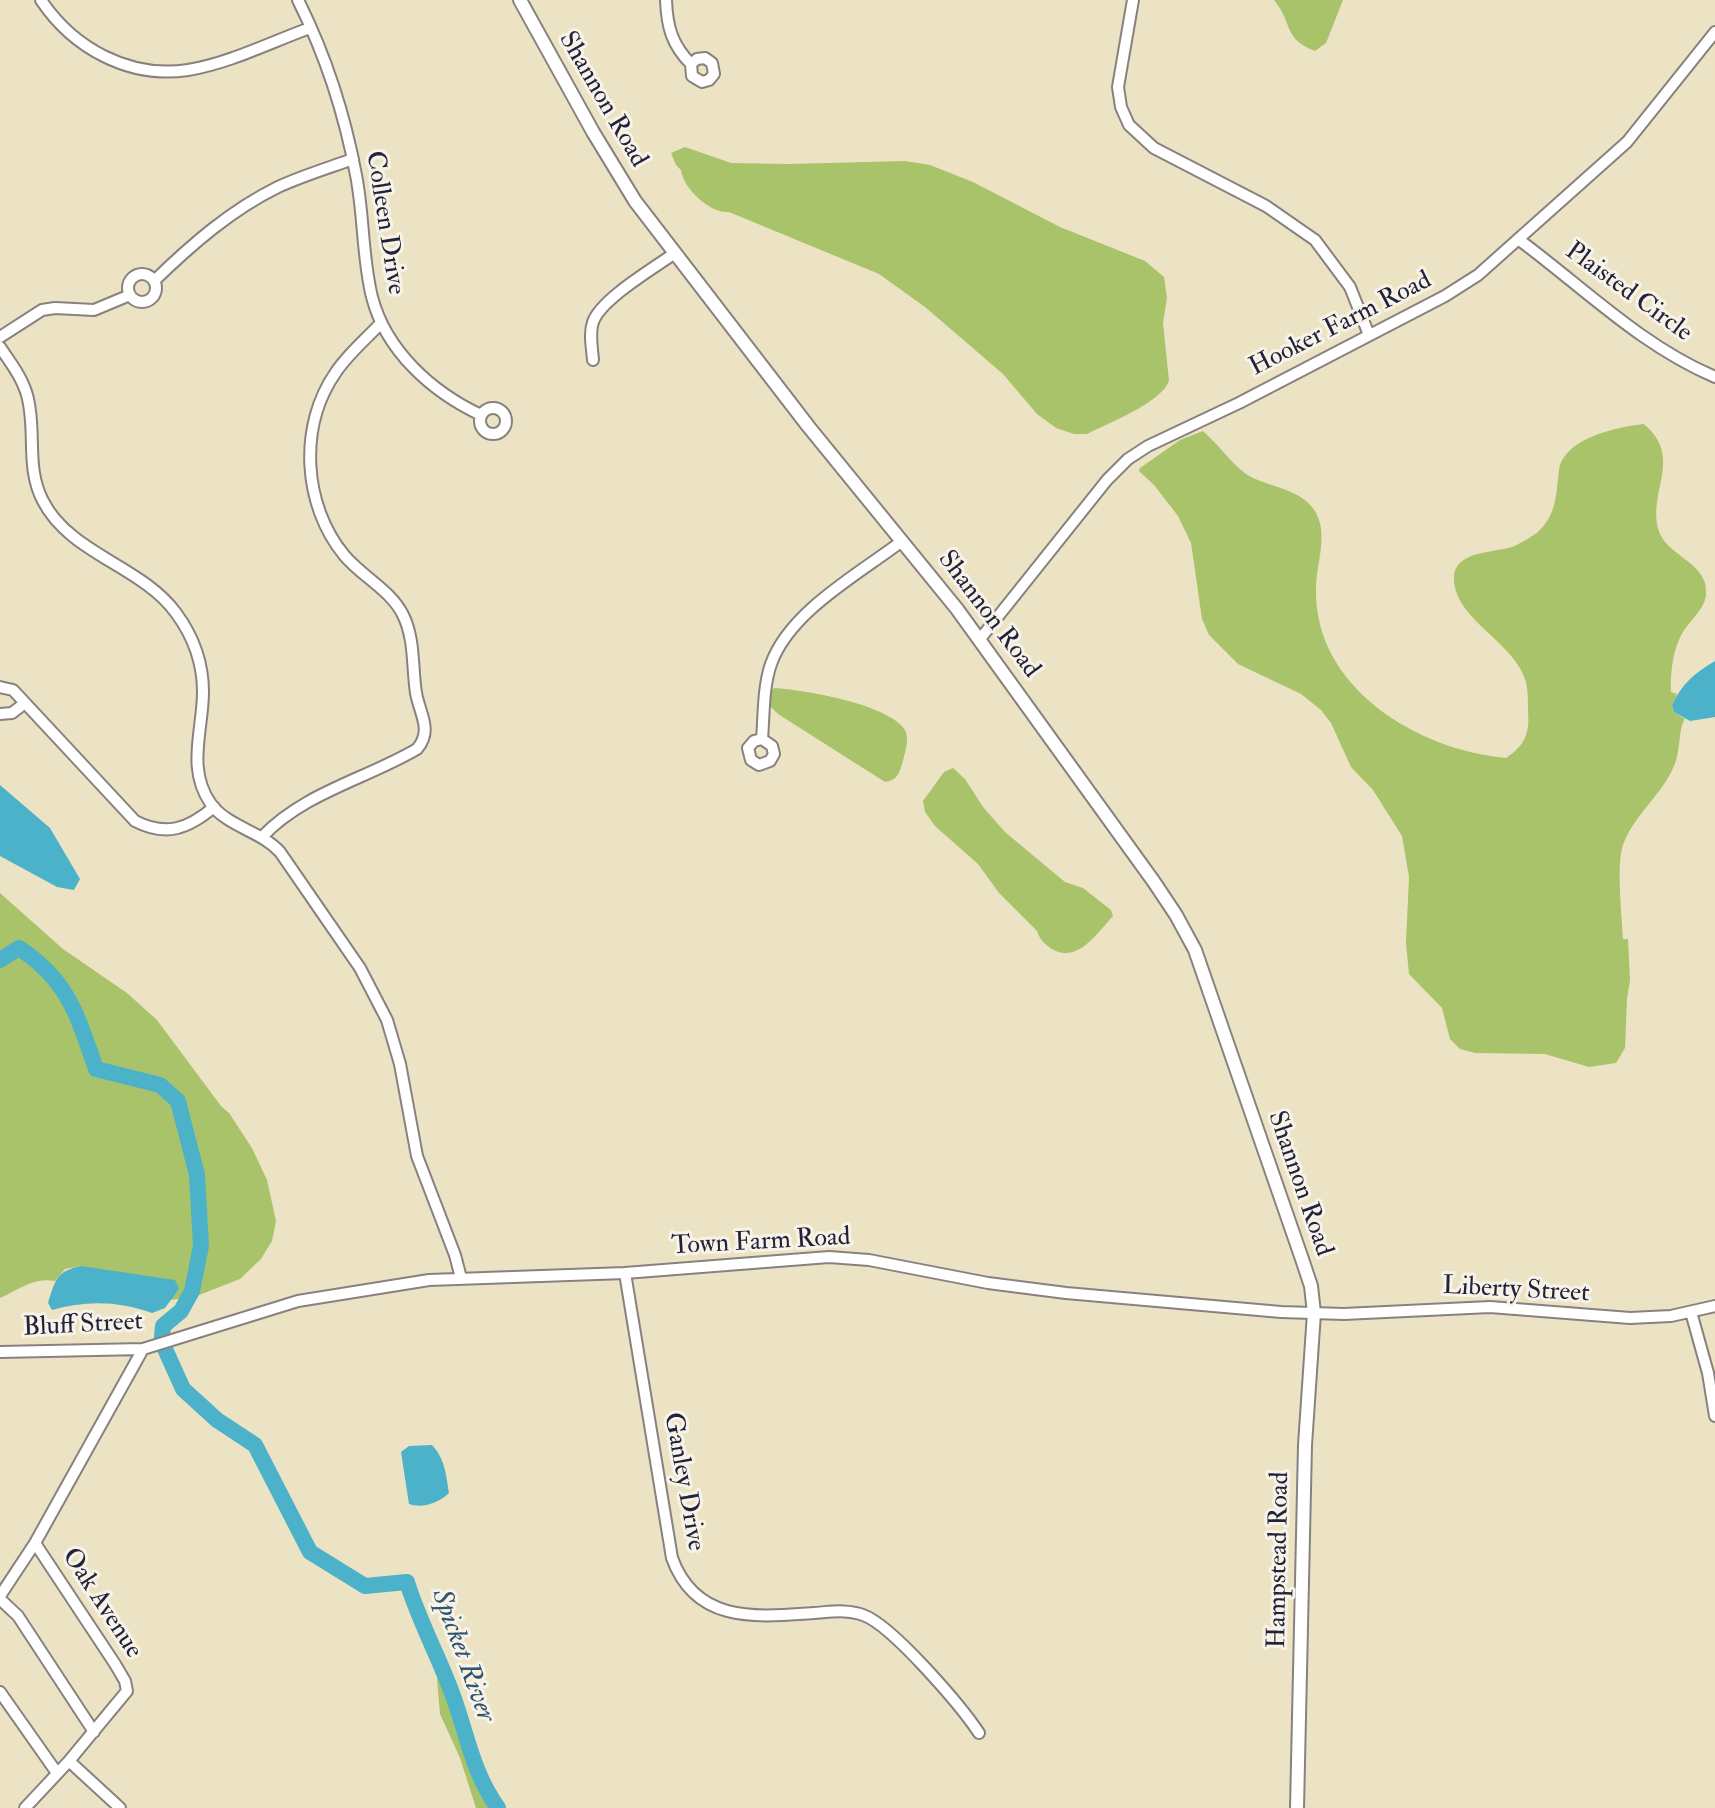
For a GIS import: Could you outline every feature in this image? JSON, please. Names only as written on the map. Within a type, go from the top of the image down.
[{"type":"street","points":[[41,0],[61,27],[92,51],[128,65],[167,72],[207,66],[310,28]]},
{"type":"street","name":"Colleen Drive","points":[[298,0],[327,70],[353,159],[370,286],[381,323],[403,355],[428,383],[481,415]]},
{"type":"street","name":"Shannon Road","points":[[520,0],[599,143],[635,201],[808,426],[980,639],[1145,869],[1186,932],[1202,968],[1302,1259],[1311,1286],[1314,1313]]},
{"type":"street","points":[[666,0],[672,40],[691,64]]},
{"type":"street","points":[[1133,0],[1118,87],[1121,107],[1129,125],[1154,148],[1268,207],[1315,240],[1350,287],[1369,335]]},
{"type":"street","name":"Hooker Farm Road","points":[[980,639],[1107,480],[1128,459],[1174,432],[1239,403],[1470,281],[1627,142],[1715,32]]},
{"type":"street","points":[[154,281],[210,231],[257,198],[292,181],[353,159]]},
{"type":"street","name":"Plaisted Circle","points":[[1518,239],[1628,326],[1666,352],[1715,377]]},
{"type":"street","points":[[593,360],[591,337],[596,315],[675,253]]},
{"type":"street","points":[[145,274],[154,281],[156,292],[150,299],[140,302],[130,295],[129,284],[134,277],[145,274]]},
{"type":"street","points":[[0,337],[42,310],[94,310],[130,295]]},
{"type":"street","points":[[262,837],[286,815],[308,801],[399,760],[424,741],[426,725],[416,694],[411,642],[403,615],[393,600],[359,571],[335,544],[319,511],[312,482],[312,432],[328,386],[345,360],[381,323]]},
{"type":"street","points":[[0,347],[27,394],[33,472],[38,492],[47,509],[65,530],[163,599],[178,615],[193,641],[203,686],[197,767],[206,795],[214,807],[276,846],[286,858],[360,968],[382,1007],[400,1064],[417,1156],[461,1278]]},
{"type":"street","points":[[762,739],[771,666],[785,637],[820,603],[902,541]]},
{"type":"street","points":[[0,687],[13,690],[135,821],[156,830],[179,830],[214,807]]},
{"type":"street","points":[[0,714],[12,713],[25,703]]},
{"type":"street","name":"Town Farm Road","points":[[213,1327],[318,1297],[461,1278],[625,1273],[829,1257],[869,1260],[988,1283],[1066,1293],[1259,1311],[1314,1313]]},
{"type":"street","name":"Ganley Drive","points":[[625,1273],[672,1558],[686,1584],[700,1598],[736,1614],[765,1616],[849,1612],[876,1621],[896,1638],[965,1713],[979,1733]]},
{"type":"street","name":"Liberty Street","points":[[1314,1313],[1481,1307],[1630,1318],[1691,1312],[1715,1306]]},
{"type":"street","points":[[1691,1312],[1708,1373],[1715,1416]]},
{"type":"street","name":"Hampstead Road","points":[[1297,1808],[1305,1455],[1314,1313]]},
{"type":"street","name":"Bluff Street","points":[[0,1352],[143,1349],[213,1327]]},
{"type":"street","points":[[41,1808],[28,1804],[94,1732],[18,1616],[0,1597],[35,1543],[143,1349]]},
{"type":"street","name":"Oak Avenue","points":[[35,1543],[120,1672],[127,1691],[94,1732]]},
{"type":"street","points":[[0,1692],[57,1773]]},
{"type":"street","points":[[69,1761],[120,1808]]},
{"type":"green space","points":[[1274,0],[1343,0],[1326,43],[1315,51],[1293,36]]},
{"type":"green space","points":[[685,147],[731,163],[905,161],[930,165],[973,182],[1060,227],[1145,261],[1164,277],[1167,298],[1163,323],[1169,381],[1145,405],[1087,434],[1074,434],[1056,428],[1037,414],[1003,374],[925,307],[879,274],[706,204],[692,192],[671,153]]},
{"type":"green space","points":[[1644,424],[1655,437],[1663,461],[1656,513],[1658,528],[1669,546],[1701,575],[1706,595],[1700,610],[1680,638],[1673,661],[1671,692],[1677,694],[1672,707],[1685,719],[1676,760],[1669,777],[1628,834],[1621,854],[1623,939],[1628,939],[1630,980],[1625,1048],[1616,1063],[1589,1067],[1545,1054],[1475,1053],[1460,1049],[1450,1039],[1442,1008],[1409,974],[1406,943],[1409,877],[1402,836],[1373,790],[1351,767],[1331,723],[1321,710],[1301,694],[1238,664],[1209,635],[1202,619],[1191,543],[1178,516],[1139,471],[1180,440],[1203,431],[1246,474],[1301,497],[1315,511],[1321,530],[1316,589],[1320,624],[1332,656],[1352,684],[1377,708],[1407,727],[1472,753],[1506,758],[1517,749],[1527,733],[1526,682],[1511,655],[1464,606],[1457,593],[1455,570],[1467,558],[1512,547],[1538,532],[1552,511],[1563,459],[1581,442],[1607,431]]},
{"type":"green space","points":[[775,688],[845,700],[896,721],[905,730],[907,738],[897,775],[885,782],[778,714],[768,704],[766,693]]},
{"type":"green space","points":[[953,768],[1005,832],[1065,882],[1083,888],[1111,910],[1113,916],[1087,944],[1063,953],[1048,947],[1037,931],[999,893],[978,864],[935,826],[925,812],[923,801],[944,772]]},
{"type":"green space","points":[[0,893],[63,949],[127,993],[157,1020],[252,1148],[267,1180],[276,1221],[272,1241],[261,1259],[240,1279],[194,1297],[170,1300],[179,1289],[81,1266],[65,1269],[55,1281],[33,1283],[0,1298]]},
{"type":"green space","points":[[437,1678],[444,1682],[456,1725],[473,1761],[504,1808],[476,1808],[460,1758],[440,1714]]},
{"type":"water","points":[[1715,661],[1715,717],[1690,721],[1674,712],[1672,706],[1684,685]]},
{"type":"water","points":[[0,785],[50,828],[80,879],[74,890],[57,887],[0,856]]},
{"type":"water","points":[[81,1266],[175,1280],[179,1289],[165,1308],[152,1313],[102,1303],[52,1310],[48,1303],[58,1278],[66,1271]]},
{"type":"water","points":[[432,1445],[442,1461],[449,1493],[431,1504],[409,1504],[401,1452],[409,1446]]},
{"type":"waterway","name":"Spicket River","points":[[0,960],[19,948],[49,973],[69,1001],[96,1069],[160,1085],[178,1101],[197,1175],[201,1246],[192,1291],[181,1311],[163,1326],[165,1349],[183,1389],[217,1420],[255,1445],[310,1552],[365,1586],[407,1582],[452,1693],[476,1766],[498,1808]]}]
